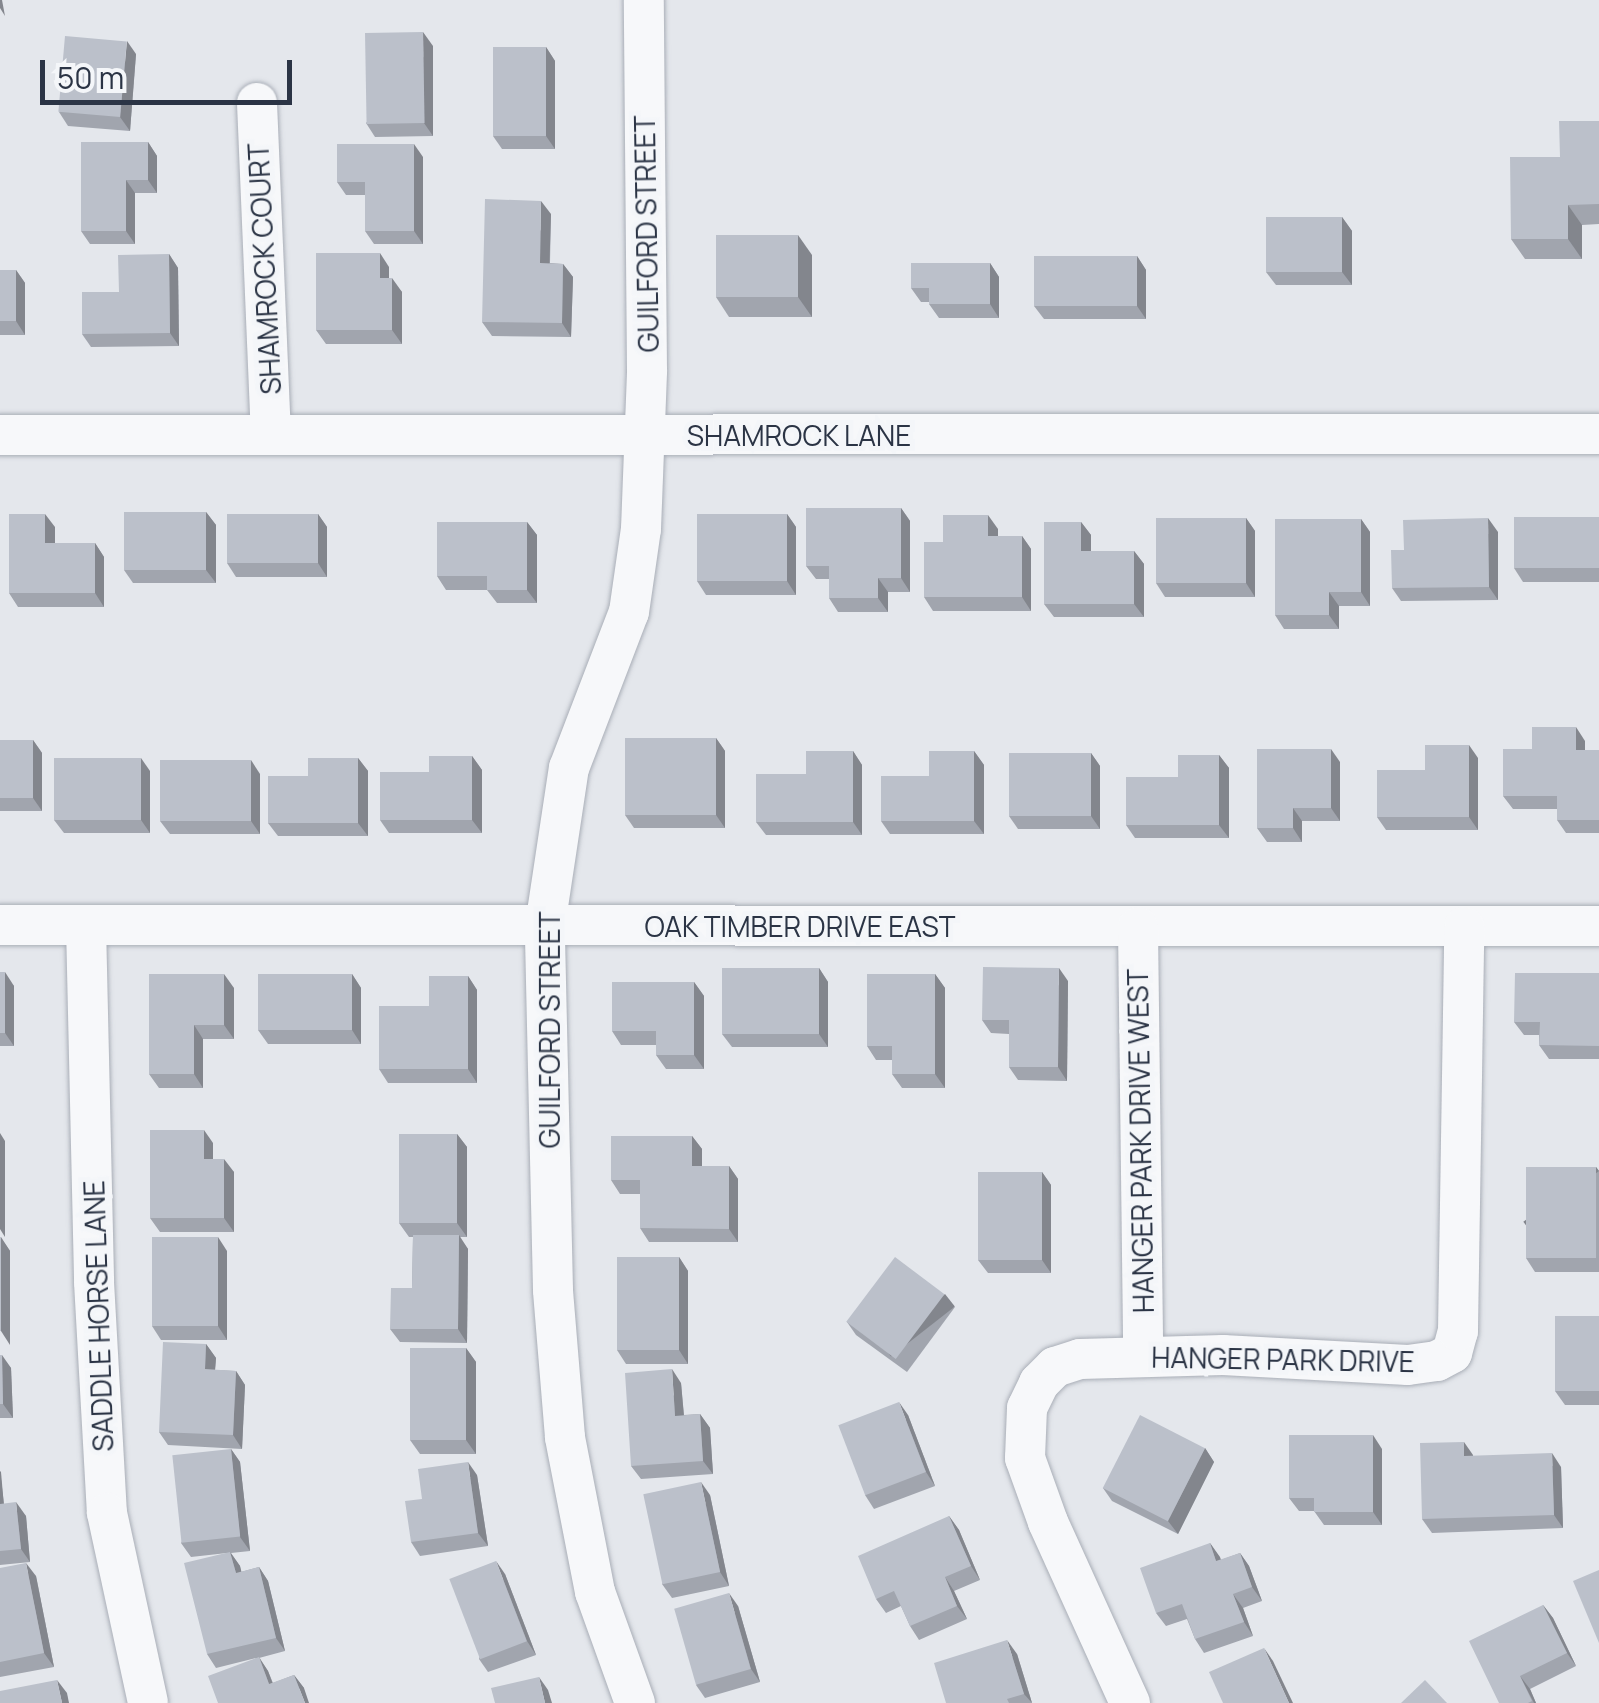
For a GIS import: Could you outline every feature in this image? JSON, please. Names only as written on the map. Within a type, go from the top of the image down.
[{"type":"street","name":"GUILFORD STREET","points":[[635,1703],[595,1592],[566,1437],[553,1290],[545,926],[569,768],[629,612],[641,529],[644,0]]},
{"type":"street","name":"SHAMROCK COURT","points":[[257,103],[272,435]]},
{"type":"street","name":"SHAMROCK LANE","points":[[0,436],[1599,434]]},
{"type":"street","name":"SADDLE HORSE LANE","points":[[86,925],[94,1282],[106,1512],[148,1703]]},
{"type":"street","name":"OAK TIMBER DRIVE EAST","points":[[0,926],[1599,926]]},
{"type":"street","name":"HANGER PARK DRIVE WEST","points":[[1138,927],[1143,1355]]},
{"type":"street","name":"HANGER PARK DRIVE","points":[[1130,1703],[1048,1522],[1025,1458],[1022,1429],[1039,1383],[1055,1367],[1080,1360],[1143,1355],[1408,1364],[1438,1361],[1452,1353],[1458,1331],[1464,927]]},
{"type":"building","points":[[423,32],[425,123],[367,124],[365,33]]},
{"type":"building","points":[[65,36],[127,41],[120,117],[58,112]]},
{"type":"building","points":[[493,47],[546,47],[546,136],[493,136]]},
{"type":"building","points":[[1559,121],[1599,121],[1599,204],[1568,205],[1568,239],[1511,239],[1510,157],[1560,157]]},
{"type":"building","points":[[81,142],[148,142],[148,180],[126,180],[126,231],[81,231]]},
{"type":"building","points":[[337,144],[414,144],[414,231],[365,231],[365,182],[337,182]]},
{"type":"building","points":[[485,199],[541,201],[540,263],[563,264],[562,323],[482,322]]},
{"type":"building","points":[[1266,217],[1342,217],[1342,272],[1266,272]]},
{"type":"building","points":[[716,235],[798,235],[798,297],[716,297]]},
{"type":"building","points":[[316,253],[380,253],[380,278],[392,278],[392,330],[316,330]]},
{"type":"building","points":[[169,254],[170,333],[82,334],[82,292],[119,292],[118,255]]},
{"type":"building","points":[[1034,256],[1137,256],[1137,306],[1034,306]]},
{"type":"building","points":[[911,263],[990,263],[990,304],[929,304],[929,288],[911,288]]},
{"type":"building","points":[[0,270],[16,270],[16,321],[0,321]]},
{"type":"building","points":[[806,508],[901,508],[901,578],[878,578],[878,598],[829,598],[829,566],[806,566]]},
{"type":"building","points":[[124,512],[206,512],[206,570],[124,570]]},
{"type":"building","points":[[9,514],[45,514],[45,543],[95,543],[95,593],[9,593]]},
{"type":"building","points":[[227,514],[318,514],[318,563],[227,563]]},
{"type":"building","points":[[697,514],[787,514],[787,581],[697,581]]},
{"type":"building","points":[[943,515],[988,515],[988,536],[1022,536],[1022,597],[924,597],[924,542],[943,542]]},
{"type":"building","points":[[1514,517],[1599,517],[1599,568],[1514,568]]},
{"type":"building","points":[[1156,518],[1246,518],[1246,583],[1156,583]]},
{"type":"building","points":[[1488,518],[1489,587],[1392,588],[1391,550],[1404,550],[1403,520]]},
{"type":"building","points":[[1275,519],[1361,519],[1361,592],[1329,592],[1329,615],[1275,615]]},
{"type":"building","points":[[437,522],[527,522],[527,590],[487,590],[487,576],[437,576]]},
{"type":"building","points":[[1044,522],[1081,522],[1081,551],[1134,551],[1134,604],[1044,604]]},
{"type":"building","points":[[1532,727],[1576,727],[1576,750],[1599,750],[1599,820],[1557,820],[1557,796],[1503,796],[1503,749],[1532,749]]},
{"type":"building","points":[[625,738],[716,738],[716,815],[625,815]]},
{"type":"building","points":[[0,740],[33,740],[33,798],[0,798]]},
{"type":"building","points":[[1425,745],[1469,745],[1469,817],[1377,817],[1377,770],[1425,770]]},
{"type":"building","points":[[1257,749],[1331,749],[1331,808],[1293,808],[1293,828],[1257,828]]},
{"type":"building","points":[[806,751],[853,751],[853,822],[756,822],[756,774],[806,774]]},
{"type":"building","points":[[929,751],[974,751],[974,821],[881,821],[881,776],[929,776]]},
{"type":"building","points":[[1009,753],[1091,753],[1091,816],[1009,816]]},
{"type":"building","points":[[1178,755],[1219,755],[1219,825],[1126,825],[1126,777],[1178,777]]},
{"type":"building","points":[[429,756],[472,756],[472,820],[380,820],[380,772],[429,772]]},
{"type":"building","points":[[54,758],[141,758],[141,820],[54,820]]},
{"type":"building","points":[[308,758],[358,758],[358,823],[268,823],[268,776],[308,776]]},
{"type":"building","points":[[160,760],[251,760],[251,821],[160,821]]},
{"type":"building","points":[[983,967],[1059,968],[1058,1067],[1009,1067],[1009,1020],[982,1020]]},
{"type":"building","points":[[722,968],[819,968],[819,1034],[722,1034]]},
{"type":"building","points":[[0,972],[5,972],[5,1033],[0,1033]]},
{"type":"building","points":[[1515,973],[1599,973],[1599,1046],[1539,1045],[1540,1022],[1514,1022]]},
{"type":"building","points":[[149,974],[224,974],[224,1025],[194,1025],[194,1074],[149,1074]]},
{"type":"building","points":[[258,974],[352,974],[352,1030],[258,1030]]},
{"type":"building","points":[[867,974],[935,974],[935,1074],[892,1074],[892,1046],[867,1046]]},
{"type":"building","points":[[429,976],[468,976],[468,1069],[379,1069],[379,1006],[429,1006]]},
{"type":"building","points":[[612,982],[694,982],[694,1055],[656,1055],[656,1031],[612,1031]]},
{"type":"building","points":[[150,1130],[204,1130],[204,1159],[224,1159],[224,1218],[150,1218]]},
{"type":"building","points":[[399,1134],[457,1134],[457,1223],[399,1223]]},
{"type":"building","points":[[611,1136],[692,1136],[692,1166],[729,1166],[729,1229],[640,1228],[640,1180],[611,1180]]},
{"type":"building","points":[[1526,1167],[1596,1167],[1596,1258],[1526,1258]]},
{"type":"building","points":[[978,1172],[1042,1172],[1042,1260],[978,1260]]},
{"type":"building","points":[[413,1235],[459,1235],[458,1329],[390,1329],[391,1288],[412,1288]]},
{"type":"building","points":[[0,1237],[1,1237],[0,1331]]},
{"type":"building","points":[[152,1237],[218,1237],[218,1326],[152,1326]]},
{"type":"building","points":[[617,1257],[679,1257],[679,1350],[617,1350]]},
{"type":"building","points":[[895,1257],[945,1294],[896,1359],[846,1322]]},
{"type":"building","points":[[1555,1316],[1599,1316],[1599,1391],[1555,1391]]},
{"type":"building","points":[[163,1342],[206,1344],[205,1369],[236,1371],[233,1435],[159,1432]]},
{"type":"building","points":[[410,1348],[466,1348],[466,1440],[410,1440]]},
{"type":"building","points":[[2,1355],[3,1404],[0,1404]]},
{"type":"building","points":[[672,1369],[675,1416],[700,1414],[703,1461],[631,1466],[625,1373]]},
{"type":"building","points":[[899,1402],[926,1472],[865,1495],[838,1425]]},
{"type":"building","points":[[1140,1415],[1205,1448],[1168,1521],[1103,1488]]},
{"type":"building","points":[[1289,1435],[1373,1435],[1373,1512],[1314,1512],[1314,1498],[1289,1498]]},
{"type":"building","points":[[1464,1442],[1464,1456],[1552,1453],[1554,1515],[1422,1519],[1420,1443]]},
{"type":"building","points":[[231,1449],[240,1537],[182,1543],[172,1455]]},
{"type":"building","points":[[468,1462],[478,1533],[411,1542],[405,1501],[422,1499],[418,1469]]},
{"type":"building","points":[[701,1482],[720,1572],[662,1584],[643,1494]]},
{"type":"building","points":[[16,1502],[21,1549],[0,1551],[0,1504]]},
{"type":"building","points":[[949,1516],[971,1566],[945,1577],[957,1606],[910,1626],[894,1591],[876,1599],[858,1556]]},
{"type":"building","points":[[1210,1543],[1216,1561],[1240,1553],[1252,1587],[1233,1594],[1244,1622],[1195,1639],[1182,1604],[1156,1613],[1140,1568]]},
{"type":"building","points":[[230,1552],[236,1573],[259,1567],[276,1638],[207,1654],[184,1563]]},
{"type":"building","points":[[496,1561],[527,1641],[480,1659],[449,1579]]},
{"type":"building","points":[[26,1563],[44,1653],[0,1662],[0,1568]]},
{"type":"building","points":[[1599,1570],[1599,1643],[1573,1581]]},
{"type":"building","points":[[729,1593],[751,1669],[696,1685],[674,1609]]},
{"type":"building","points":[[1543,1605],[1567,1653],[1520,1676],[1532,1701],[1499,1703],[1469,1641]]},
{"type":"building","points":[[1007,1640],[1024,1694],[1007,1699],[1009,1703],[946,1703],[934,1663]]},
{"type":"building","points":[[1264,1648],[1289,1703],[1223,1703],[1209,1672]]},
{"type":"building","points":[[259,1657],[269,1684],[294,1675],[305,1703],[218,1703],[208,1676]]},
{"type":"building","points":[[539,1677],[545,1703],[495,1703],[491,1688]]},
{"type":"building","points":[[57,1680],[62,1703],[0,1703],[0,1691]]},
{"type":"building","points":[[1425,1680],[1447,1703],[1401,1703]]}]
